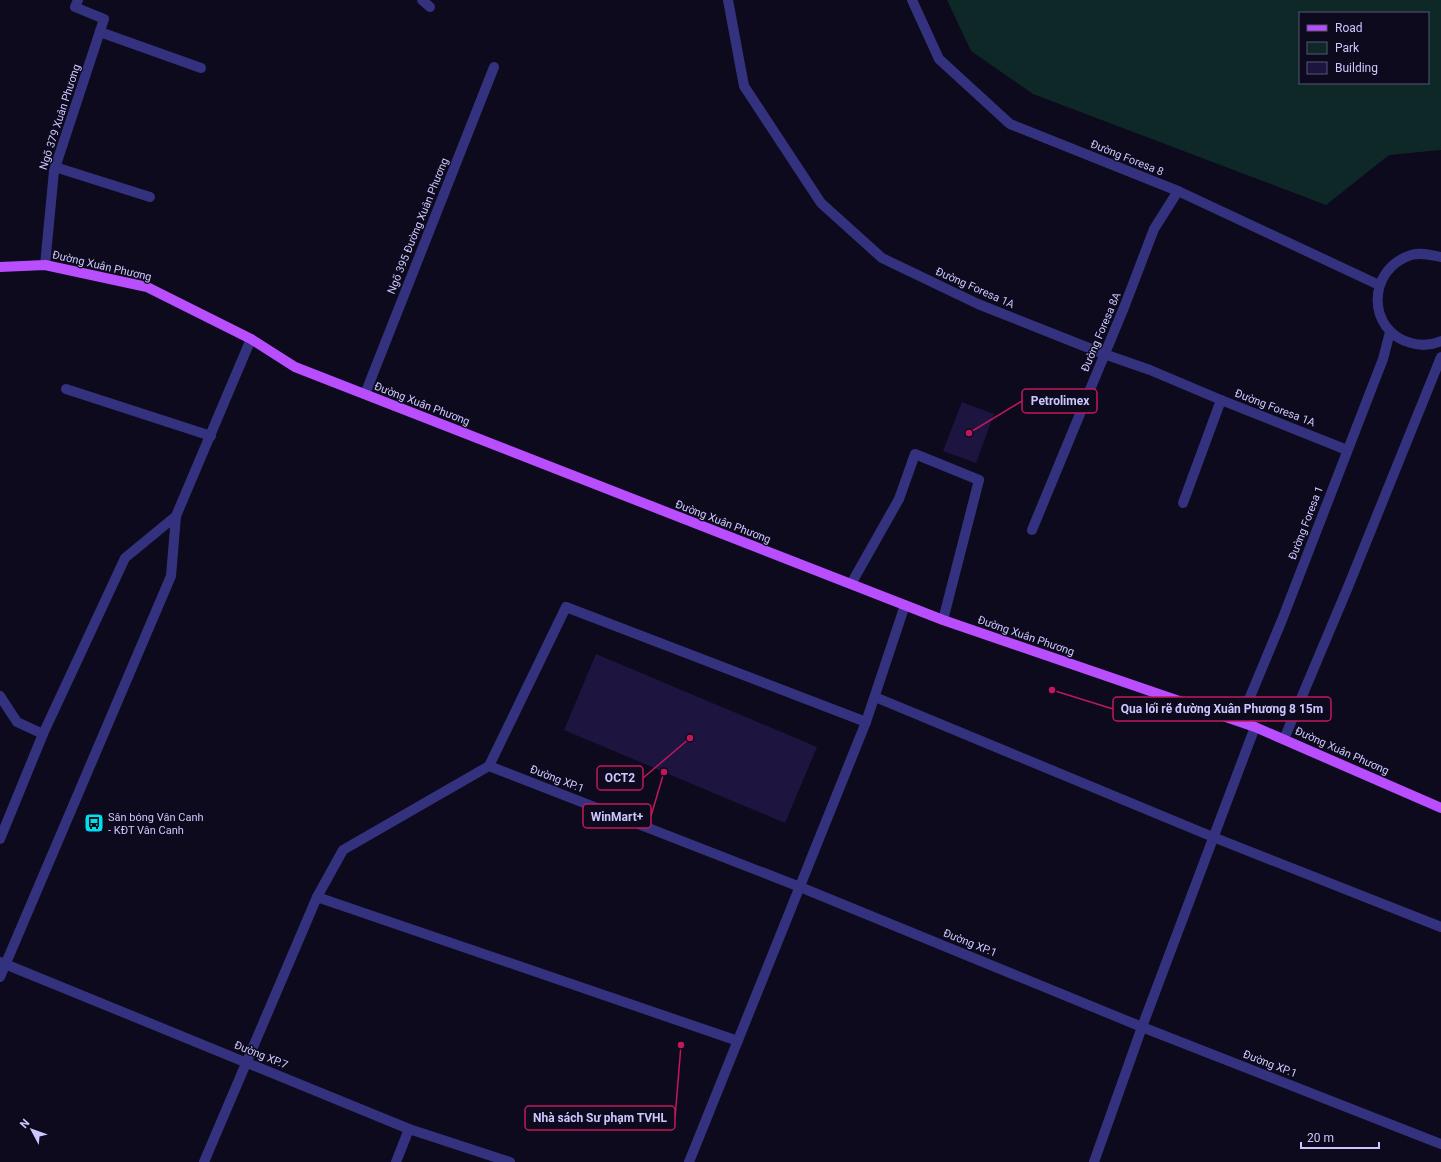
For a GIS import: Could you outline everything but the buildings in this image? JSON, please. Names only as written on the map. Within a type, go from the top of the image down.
[{"type":"main road","name":"Đường Xuân Phương","points":[[0,267],[45,264],[147,287],[250,340],[295,366],[943,620],[1240,721],[1441,808]]},
{"type":"street","name":"Ngõ 379 Xuân Phương","points":[[45,264],[55,167],[104,19],[75,8],[78,0]]},
{"type":"street","points":[[422,0],[430,7]]},
{"type":"street","name":"Đường Foresa 1A","points":[[728,0],[744,86],[821,203],[882,258],[978,304],[1104,354],[1150,370],[1347,450]]},
{"type":"street","name":"Đường Foresa 8","points":[[912,0],[939,59],[1010,124],[1178,191],[1380,285]]},
{"type":"street","points":[[100,32],[201,68]]},
{"type":"street","name":"Ngõ 395 Đường Xuân Phương","points":[[365,394],[494,68]]},
{"type":"street","points":[[55,167],[150,197]]},
{"type":"street","name":"Đường Foresa 8A","points":[[1032,530],[1125,305],[1154,229],[1178,191]]},
{"type":"street","points":[[1441,257],[1427,254],[1411,255],[1398,261],[1386,272],[1380,285],[1377,298],[1378,310],[1383,322],[1390,332],[1403,341],[1419,345],[1434,344],[1441,341]]},
{"type":"street","name":"Đường Foresa 1","points":[[1240,721],[1282,620],[1382,359],[1390,332]]},
{"type":"street","points":[[0,977],[3,963],[171,576],[176,516],[211,436],[250,340]]},
{"type":"street","points":[[1284,739],[1351,580],[1441,357]]},
{"type":"street","points":[[66,389],[211,436]]},
{"type":"street","points":[[1183,503],[1222,400]]},
{"type":"street","points":[[851,584],[899,499],[915,454],[979,480],[943,620]]},
{"type":"street","points":[[1,835],[43,734],[125,558],[176,516]]},
{"type":"street","points":[[689,1162],[866,722],[905,605]]},
{"type":"street","points":[[204,1162],[317,897],[343,850],[489,766],[566,607],[866,722]]},
{"type":"street","points":[[0,696],[17,722],[43,734]]},
{"type":"street","points":[[875,697],[1213,837],[1441,927]]},
{"type":"street","points":[[1094,1162],[1142,1027],[1255,727]]},
{"type":"street","name":"Đường XP.1","points":[[489,766],[800,887],[1142,1027],[1441,1144]]},
{"type":"street","points":[[317,897],[738,1041]]},
{"type":"street","name":"Đường XP.7","points":[[3,963],[409,1129],[510,1162]]},
{"type":"street","points":[[396,1162],[409,1129]]},
{"type":"green space","points":[[947,0],[1441,0],[1441,150],[1389,155],[1326,205],[1033,94],[971,51]]},
{"type":"place","name":"Petrolimex","points":[[969,433]]},
{"type":"place","name":"Qua lối rẽ đường Xuân Phương 8 15m","points":[[1052,690]]},
{"type":"place","name":"OCT2","points":[[690,738]]},
{"type":"place","name":"WinMart+","points":[[664,772]]},
{"type":"place","name":"Sân bóng Vân Canh - KĐT Vân Canh","points":[[94,823]]},
{"type":"place","name":"Nhà sách Sư phạm TVHL","points":[[681,1045]]}]
